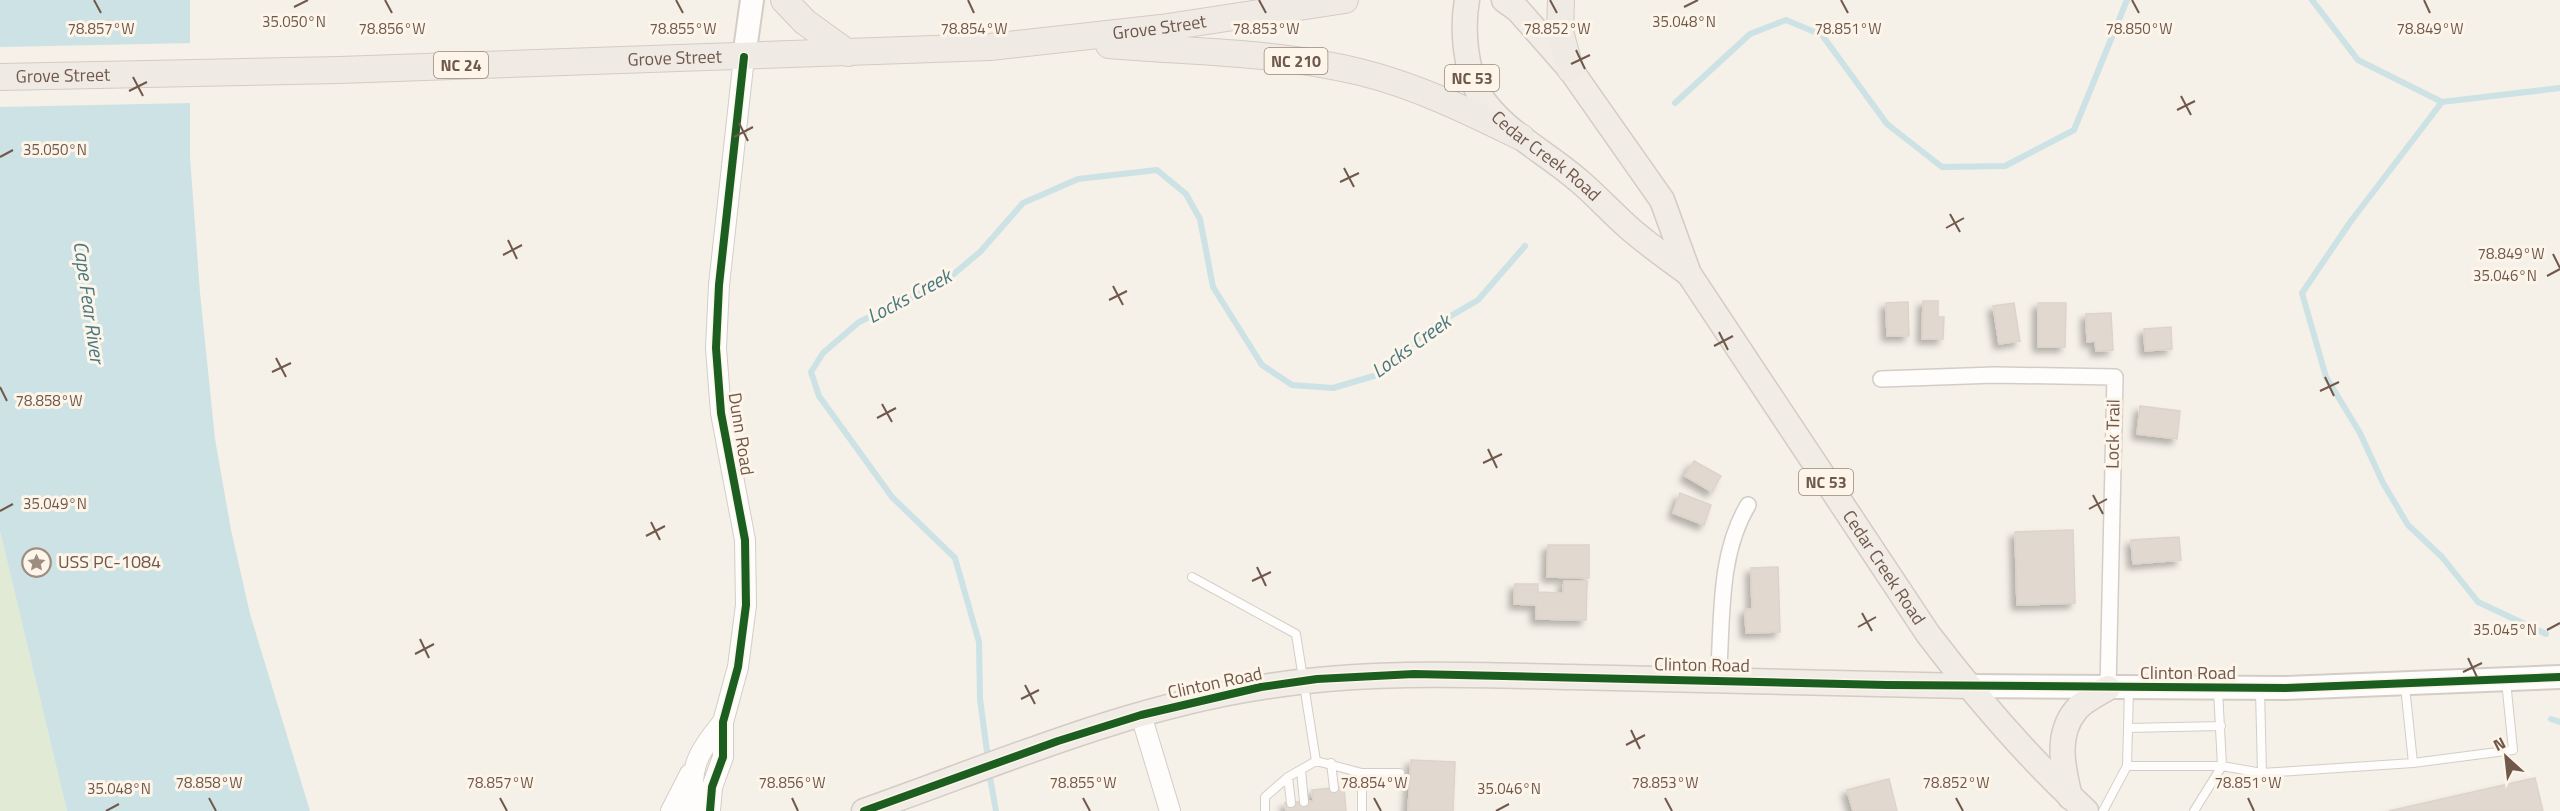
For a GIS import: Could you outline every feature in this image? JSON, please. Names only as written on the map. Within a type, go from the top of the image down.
[{"type":"highway","points":[[784,0],[804,22],[848,53]]},
{"type":"highway","name":"Grove Street","points":[[0,77],[339,70],[744,57],[1058,41],[1345,0]]},
{"type":"highway","points":[[1561,0],[1560,31],[1570,69]]},
{"type":"highway","name":"NC 210","points":[[1058,41],[1274,59],[1359,71],[1441,98],[1521,137]]},
{"type":"main road","name":"Dunn Road","points":[[744,57],[752,0]]},
{"type":"main road","name":"Cedar Creek Road","points":[[1467,0],[1465,13],[1473,80],[1486,103],[1521,137],[1578,180],[1628,227],[1689,274]]},
{"type":"main road","name":"Cedar Creek Road","points":[[1503,0],[1518,10],[1570,69],[1662,200],[1689,274],[1893,582],[1968,686],[2078,804]]},
{"type":"main road","name":"Clinton Road","points":[[868,810],[1058,741],[1141,715],[1261,687],[1303,681],[1414,674],[1968,686],[2260,688],[2560,677]]},
{"type":"main road","points":[[2078,804],[2062,764],[2064,735],[2076,709],[2118,688]]},
{"type":"street","name":"Dunn Road","points":[[710,811],[712,787],[723,757],[723,722],[738,667],[743,636],[746,573],[740,512],[721,413],[716,316],[744,57]]},
{"type":"street","name":"Lock Trail","points":[[1881,379],[1995,375],[2115,377],[2118,688]]},
{"type":"street","points":[[1718,681],[1726,560],[1736,529],[1748,505]]},
{"type":"street","points":[[1141,715],[1170,811]]},
{"type":"street","name":"Dunn Road","points":[[692,811],[693,769],[701,749],[723,722]]},
{"type":"street","points":[[671,811],[693,769]]},
{"type":"lane","points":[[1192,577],[1296,634],[1316,761]]},
{"type":"lane","points":[[2127,766],[2222,766],[2262,773],[2413,763],[2513,750],[2505,680]]},
{"type":"lane","points":[[2405,684],[2413,763]]},
{"type":"lane","points":[[2103,811],[2127,766],[2128,728],[2118,688]]},
{"type":"lane","points":[[2194,811],[2222,766],[2218,688]]},
{"type":"lane","points":[[2260,688],[2262,773]]},
{"type":"lane","points":[[2128,728],[2221,726]]},
{"type":"lane","points":[[1265,811],[1265,797],[1288,777],[1316,761],[1362,773],[1400,773]]},
{"type":"lane","points":[[1330,763],[1334,788]]},
{"type":"lane","points":[[1301,770],[1304,802]]},
{"type":"lane","points":[[1362,773],[1362,811]]},
{"type":"lane","points":[[1288,777],[1291,803]]},
{"type":"green space","points":[[0,531],[67,811],[0,811]]},
{"type":"water","name":"Cape Fear River","points":[[0,0],[190,0],[190,157],[200,293],[215,439],[231,530],[250,614],[310,811],[67,811],[0,531]]},
{"type":"pier","points":[[193,43],[193,103],[0,107],[0,47]]},
{"type":"building","points":[[1923,301],[1938,301],[1938,317],[1944,317],[1943,339],[1922,339]]},
{"type":"building","points":[[1908,302],[1909,336],[1887,336],[1886,303]]},
{"type":"building","points":[[2014,303],[2020,341],[1999,344],[1993,306]]},
{"type":"building","points":[[2038,303],[2066,303],[2065,347],[2038,347]]},
{"type":"building","points":[[2111,313],[2113,350],[2096,351],[2095,341],[2087,342],[2086,314]]},
{"type":"building","points":[[2171,327],[2172,349],[2145,351],[2144,329]]},
{"type":"building","points":[[2140,406],[2180,411],[2177,439],[2137,434]]},
{"type":"building","points":[[1694,461],[1721,476],[1712,492],[1685,476]]},
{"type":"building","points":[[1680,493],[1711,505],[1704,525],[1673,513]]},
{"type":"building","points":[[2073,530],[2075,603],[2017,605],[2015,532]]},
{"type":"building","points":[[2179,537],[2181,560],[2133,564],[2131,540]]},
{"type":"building","points":[[1548,545],[1589,545],[1589,578],[1547,577]]},
{"type":"building","points":[[1778,567],[1780,632],[1746,633],[1745,610],[1752,609],[1751,568]]},
{"type":"building","points":[[1564,581],[1587,581],[1586,620],[1536,619],[1536,605],[1514,604],[1515,584],[1538,584],[1538,592],[1563,593]]},
{"type":"building","points":[[1411,760],[1455,762],[1453,811],[1408,811]]},
{"type":"building","points":[[2535,778],[2543,811],[2389,811]]},
{"type":"building","points":[[1889,779],[1897,811],[1853,811],[1847,790]]},
{"type":"building","points":[[1344,787],[1346,811],[1286,811],[1285,803],[1313,801],[1312,790]]},
{"type":"waterway","name":"Locks Creek","points":[[1675,103],[1750,34],[1786,20],[1822,35],[1887,124],[1942,167],[2005,166],[2074,130],[2127,0]]},
{"type":"waterway","name":"Locks Creek","points":[[2312,0],[2358,60],[2442,102],[2560,88]]},
{"type":"waterway","points":[[2442,102],[2351,221],[2302,293],[2326,377],[2360,433],[2383,483],[2408,525],[2442,557],[2478,602],[2546,634]]},
{"type":"waterway","name":"Locks Creek","points":[[988,759],[980,699],[979,642],[955,558],[892,497],[819,396],[811,372],[823,353],[859,322],[943,283],[980,252],[1023,203],[1078,179],[1157,170],[1186,194],[1200,219],[1213,287],[1262,365],[1292,385],[1333,388],[1377,375],[1432,327],[1478,300],[1525,246]]},
{"type":"waterway","points":[[2551,719],[2560,722]]},
{"type":"waterway","name":"Locks Creek","points":[[989,772],[996,811]]},
{"type":"cycle path","points":[[710,811],[712,787],[723,757],[723,722],[738,667],[746,605],[745,540],[721,413],[716,348],[719,285],[744,57]]},
{"type":"cycle path","points":[[864,811],[1058,741],[1141,715],[1261,687],[1317,679],[1414,674],[1887,685],[2285,688],[2560,677]]},
{"type":"place","name":"USS PC-1084","points":[[37,562]]}]
